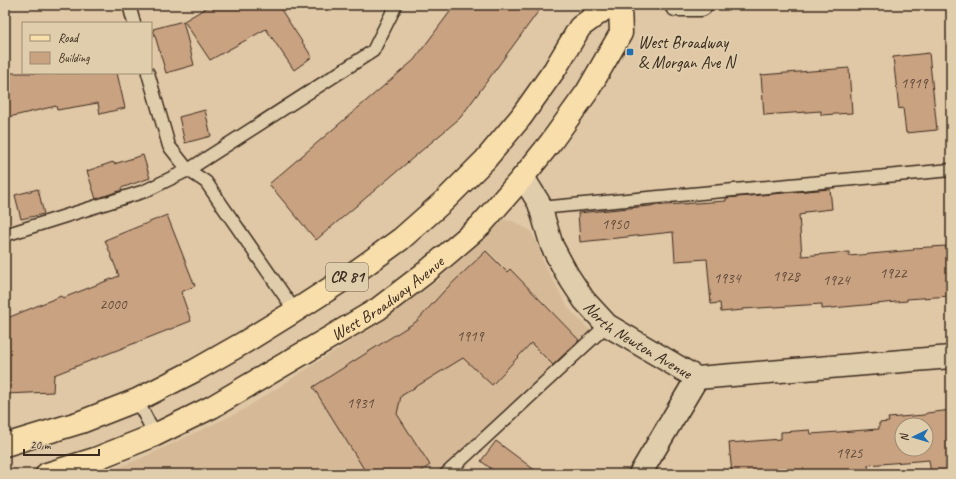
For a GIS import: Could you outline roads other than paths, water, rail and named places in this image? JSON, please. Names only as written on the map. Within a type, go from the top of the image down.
[{"type":"main road","name":"CR 81","points":[[5,445],[81,422],[137,400],[207,364],[245,342],[354,273],[401,239],[445,200],[485,160],[521,117],[555,69],[580,27],[610,5]]},
{"type":"main road","name":"West Broadway Avenue","points":[[47,474],[95,459],[155,435],[212,407],[378,309],[425,273],[480,226],[523,177],[551,142],[587,92],[621,33],[620,5]]},
{"type":"street","points":[[676,5],[701,5]]},
{"type":"street","name":"North Newton Avenue","points":[[523,177],[538,202],[552,246],[584,300],[607,325],[697,378],[951,357]]},
{"type":"street","points":[[640,474],[697,378]]},
{"type":"lane","points":[[129,5],[134,22]]},
{"type":"lane","points":[[5,235],[145,191],[188,170],[373,51],[396,5]]},
{"type":"lane","points":[[148,74],[170,146],[188,170],[206,182],[295,311]]},
{"type":"lane","points":[[540,208],[951,170]]},
{"type":"lane","points":[[446,474],[607,325]]},
{"type":"lane","points":[[137,400],[155,435]]},
{"type":"place","name":"West Broadway & Morgan Ave N","points":[[630,52]]}]
